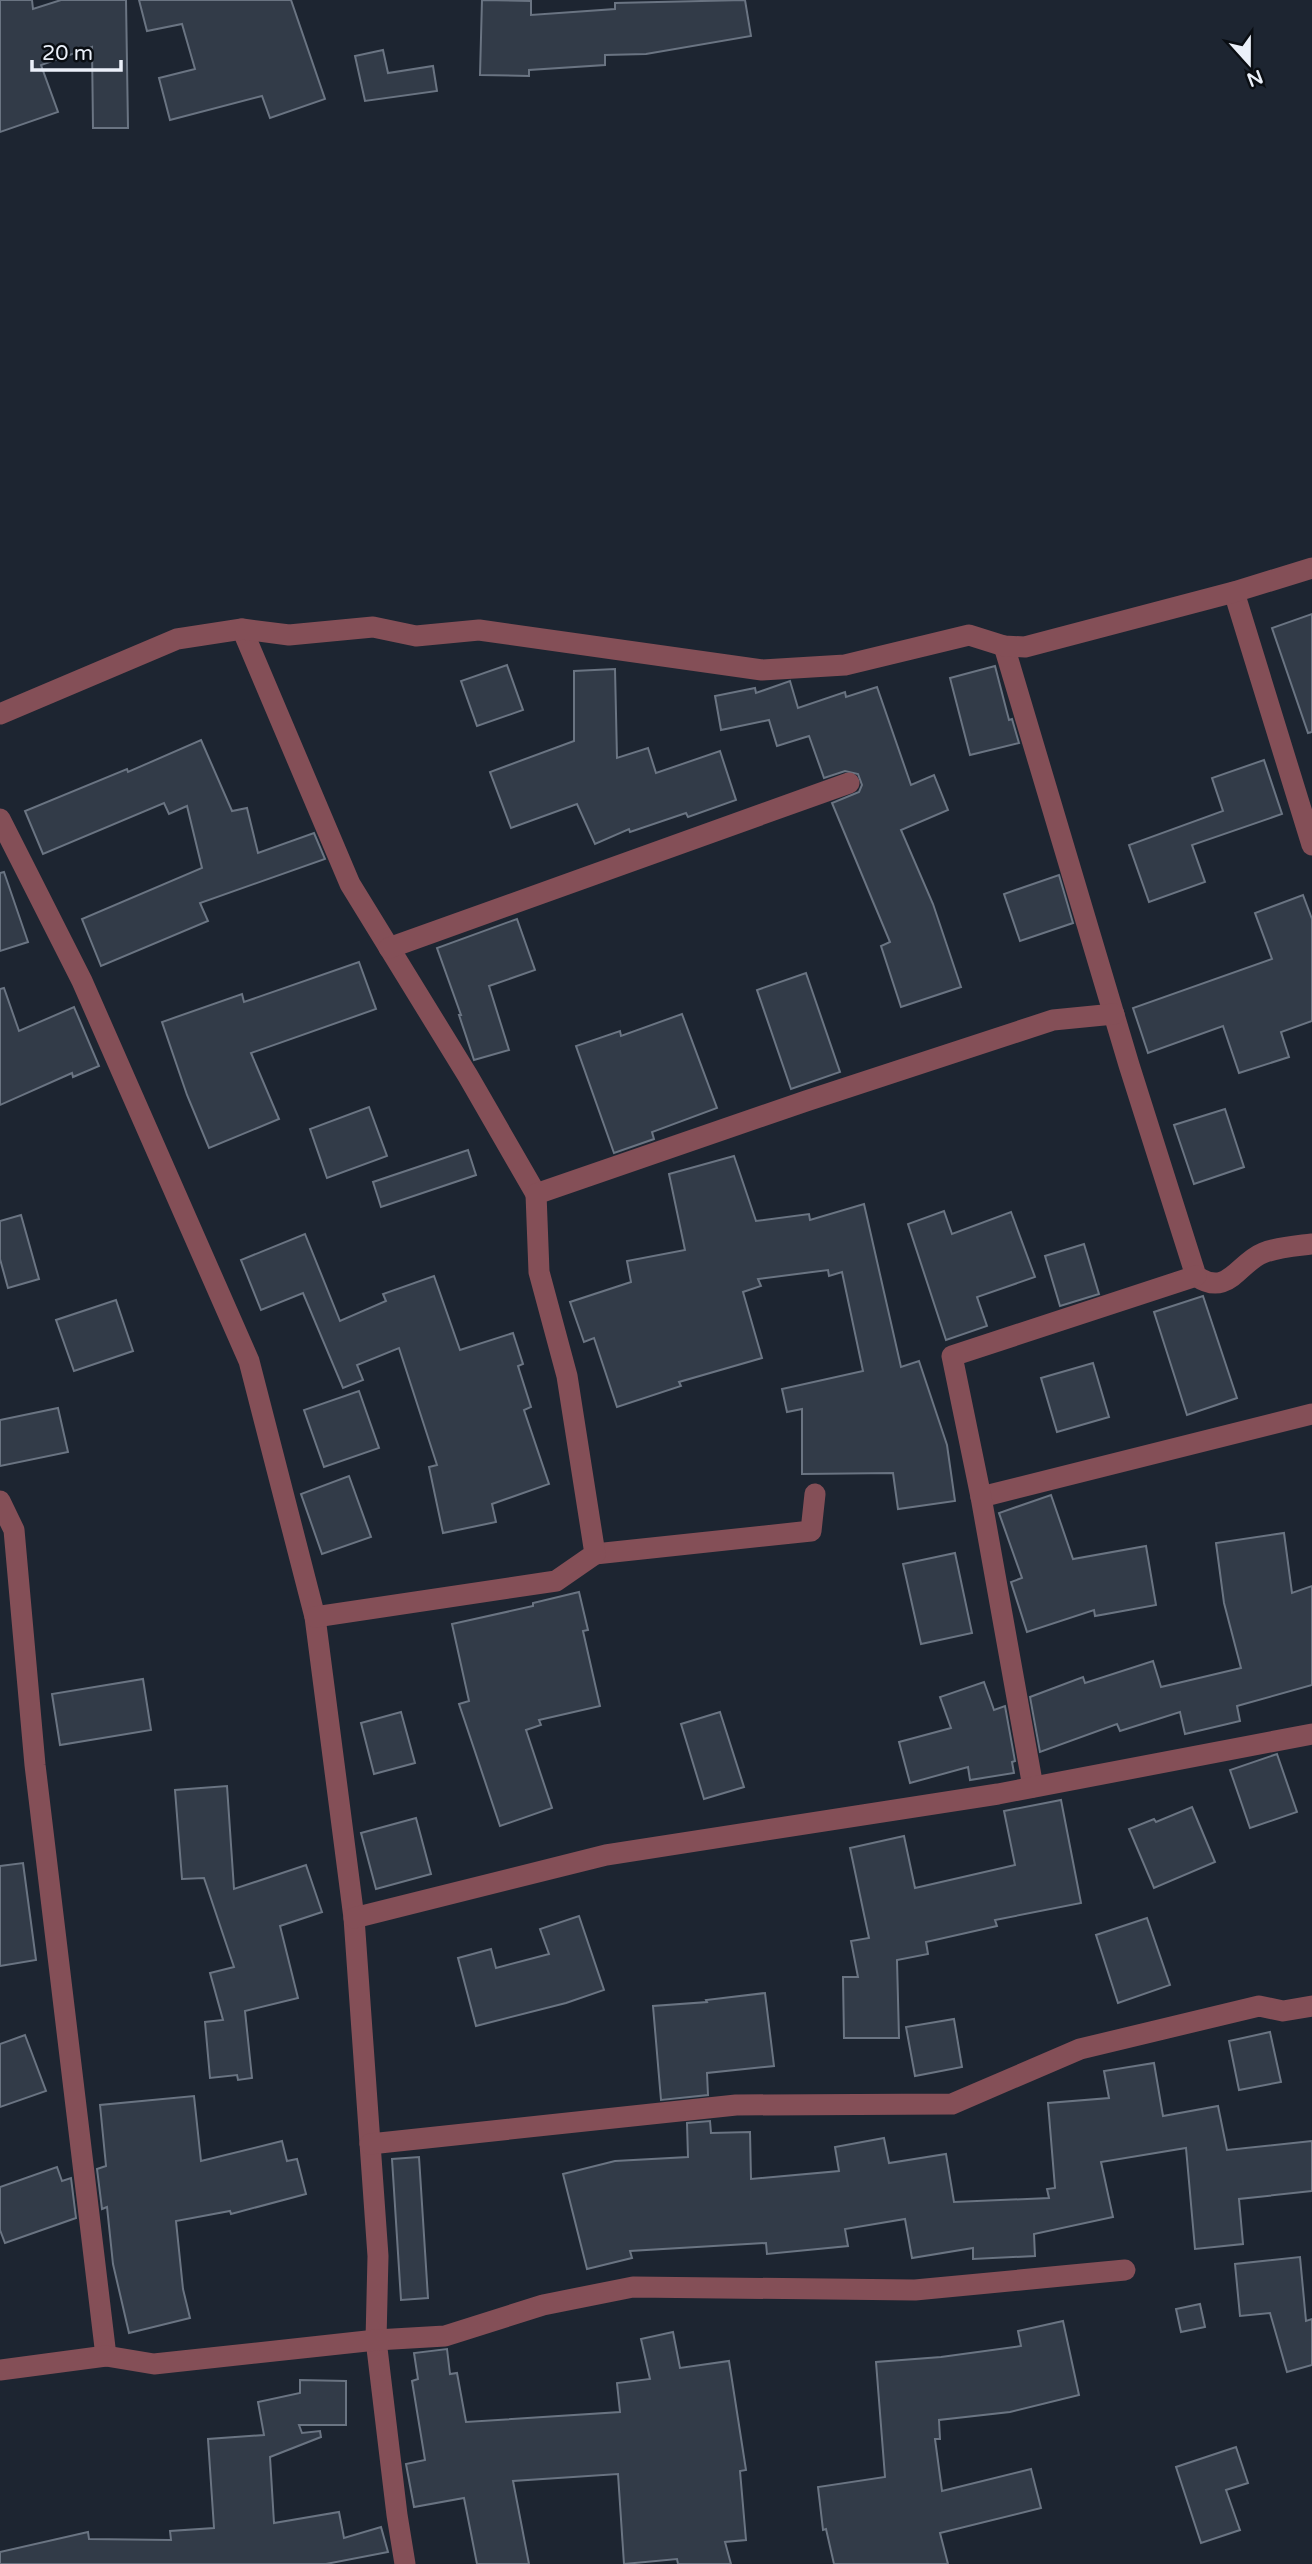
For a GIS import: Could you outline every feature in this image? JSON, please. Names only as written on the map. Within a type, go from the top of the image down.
[{"type":"street","points":[[0,714],[177,639],[242,629],[289,635],[373,627],[416,636],[479,630],[762,670],[845,665],[969,635],[1003,646],[1025,647],[1234,592],[1312,568]]},
{"type":"street","points":[[1234,592],[1312,845]]},
{"type":"street","points":[[242,629],[350,884],[468,1076],[536,1194],[539,1272],[567,1376],[595,1554]]},
{"type":"street","points":[[1003,646],[1196,1276],[1206,1283],[1221,1282],[1233,1278],[1260,1254],[1312,1244]]},
{"type":"street","points":[[389,948],[849,783]]},
{"type":"street","points":[[0,819],[82,981],[248,1361],[315,1617],[354,1918],[378,2256],[376,2340],[405,2564]]},
{"type":"street","points":[[536,1194],[1053,1020],[1114,1014]]},
{"type":"street","points":[[1034,1787],[981,1497],[952,1356],[1196,1276]]},
{"type":"street","points":[[981,1497],[1312,1414]]},
{"type":"street","points":[[315,1617],[556,1581],[595,1554],[811,1531],[815,1494]]},
{"type":"street","points":[[0,1500],[14,1530],[35,1765],[106,2356]]},
{"type":"street","points":[[354,1918],[606,1855],[1034,1787],[1312,1734]]},
{"type":"street","points":[[370,2144],[736,2105],[952,2104],[1080,2049],[1259,2007],[1283,2011],[1312,2006]]},
{"type":"street","points":[[0,2370],[106,2356],[154,2364],[376,2340],[446,2336],[543,2305],[633,2287],[915,2290],[1125,2270]]},
{"type":"building","points":[[0,0],[32,0],[33,9],[61,0],[126,0],[128,128],[93,128],[92,47],[41,65],[58,112],[0,132]]},
{"type":"building","points":[[139,0],[291,0],[325,99],[270,118],[262,96],[170,120],[159,78],[195,69],[182,24],[147,31]]},
{"type":"building","points":[[482,0],[531,1],[531,15],[615,9],[615,3],[745,0],[751,36],[646,54],[605,55],[605,65],[529,70],[529,76],[480,75]]},
{"type":"building","points":[[383,50],[388,73],[433,66],[437,91],[365,101],[355,56]]},
{"type":"building","points":[[1312,614],[1312,732],[1308,733],[1272,628]]},
{"type":"building","points":[[507,665],[523,710],[477,726],[461,681]]},
{"type":"building","points":[[995,666],[1009,720],[1012,719],[1019,743],[970,755],[950,678]]},
{"type":"building","points":[[615,669],[617,758],[648,748],[656,773],[720,751],[736,800],[688,817],[686,813],[630,832],[629,829],[595,844],[577,804],[511,828],[490,772],[574,741],[574,671]]},
{"type":"building","points":[[790,681],[798,708],[845,692],[846,697],[877,687],[911,785],[934,775],[948,810],[901,830],[933,904],[961,987],[901,1007],[881,946],[890,942],[832,803],[859,792],[862,785],[858,774],[845,771],[824,778],[809,736],[777,746],[769,720],[721,730],[715,696],[755,688],[756,693]]},
{"type":"building","points":[[201,740],[232,811],[247,808],[258,853],[314,833],[325,859],[200,903],[208,921],[101,966],[82,919],[202,868],[187,806],[169,814],[164,803],[43,854],[25,811],[127,769],[128,772]]},
{"type":"building","points":[[1264,760],[1282,814],[1192,845],[1205,882],[1149,902],[1129,845],[1223,811],[1212,778]]},
{"type":"building","points":[[4,872],[28,942],[0,951],[0,873]]},
{"type":"building","points":[[1059,875],[1073,923],[1020,941],[1004,894]]},
{"type":"building","points":[[1303,895],[1312,919],[1312,1021],[1281,1032],[1289,1057],[1239,1073],[1223,1026],[1148,1053],[1133,1008],[1272,959],[1255,913]]},
{"type":"building","points":[[517,919],[535,970],[489,986],[509,1050],[474,1060],[437,948]]},
{"type":"building","points":[[359,962],[376,1009],[251,1053],[279,1119],[209,1148],[162,1022],[242,994],[244,1002]]},
{"type":"building","points":[[806,973],[840,1072],[791,1089],[757,990]]},
{"type":"building","points":[[4,988],[19,1031],[74,1007],[99,1066],[73,1077],[72,1073],[0,1105],[0,989]]},
{"type":"building","points":[[682,1014],[717,1108],[652,1132],[654,1139],[614,1153],[576,1046],[620,1031],[621,1036]]},
{"type":"building","points":[[369,1107],[387,1156],[327,1178],[310,1129]]},
{"type":"building","points":[[1225,1109],[1244,1167],[1194,1184],[1174,1125]]},
{"type":"building","points":[[468,1150],[476,1175],[381,1207],[373,1182]]},
{"type":"building","points":[[734,1156],[756,1221],[809,1214],[810,1220],[864,1204],[901,1367],[919,1361],[947,1445],[955,1501],[898,1509],[893,1473],[802,1474],[802,1409],[787,1412],[782,1389],[863,1371],[842,1272],[829,1276],[828,1270],[758,1279],[761,1286],[743,1292],[762,1358],[679,1382],[681,1386],[617,1407],[594,1338],[584,1342],[570,1302],[631,1282],[627,1261],[685,1250],[669,1174]]},
{"type":"building","points":[[944,1211],[952,1234],[1011,1212],[1035,1277],[977,1297],[987,1326],[946,1340],[908,1224]]},
{"type":"building","points":[[21,1215],[39,1279],[8,1288],[0,1259],[0,1221]]},
{"type":"building","points":[[305,1234],[340,1321],[386,1301],[383,1294],[434,1276],[460,1350],[513,1333],[523,1364],[518,1366],[531,1407],[524,1410],[549,1484],[492,1504],[496,1522],[443,1533],[429,1467],[437,1465],[399,1348],[357,1365],[363,1380],[343,1388],[303,1293],[261,1310],[241,1260]]},
{"type":"building","points":[[1084,1244],[1099,1294],[1060,1306],[1045,1256]]},
{"type":"building","points":[[1203,1296],[1237,1398],[1187,1415],[1154,1312]]},
{"type":"building","points":[[116,1300],[133,1351],[74,1371],[56,1320]]},
{"type":"building","points":[[1093,1363],[1109,1417],[1057,1432],[1041,1378]]},
{"type":"building","points":[[359,1391],[379,1448],[324,1467],[304,1410]]},
{"type":"building","points":[[58,1408],[68,1452],[0,1466],[0,1420]]},
{"type":"building","points":[[349,1476],[371,1537],[322,1554],[301,1494]]},
{"type":"building","points":[[1051,1495],[1073,1559],[1146,1546],[1156,1605],[1095,1616],[1094,1610],[1027,1632],[1011,1582],[1022,1578],[999,1513]]},
{"type":"building","points":[[1284,1533],[1292,1593],[1312,1586],[1312,1685],[1237,1706],[1240,1721],[1185,1734],[1180,1712],[1120,1731],[1117,1724],[1040,1752],[1030,1697],[1083,1677],[1085,1683],[1153,1661],[1161,1687],[1241,1668],[1224,1603],[1216,1543]]},
{"type":"building","points":[[955,1553],[972,1633],[921,1644],[903,1564]]},
{"type":"building","points":[[579,1592],[588,1630],[583,1631],[600,1706],[539,1720],[541,1725],[526,1730],[552,1808],[500,1826],[459,1704],[469,1701],[452,1624],[533,1606],[533,1603]]},
{"type":"building","points":[[143,1679],[151,1730],[60,1745],[52,1694]]},
{"type":"building","points":[[984,1682],[994,1710],[1005,1706],[1015,1761],[1012,1762],[1014,1773],[970,1780],[968,1767],[910,1783],[899,1742],[951,1728],[940,1697]]},
{"type":"building","points":[[401,1712],[415,1763],[374,1774],[361,1723]]},
{"type":"building","points":[[720,1712],[744,1787],[704,1799],[681,1724]]},
{"type":"building","points":[[1277,1754],[1297,1812],[1250,1828],[1230,1770]]},
{"type":"building","points":[[227,1786],[234,1889],[306,1865],[322,1912],[280,1926],[298,1998],[245,2011],[252,2078],[238,2080],[237,2075],[210,2078],[205,2022],[223,2020],[210,1973],[234,1967],[204,1878],[182,1879],[175,1790]]},
{"type":"building","points":[[1061,1800],[1081,1903],[995,1920],[997,1926],[926,1942],[928,1954],[897,1960],[899,2038],[844,2038],[843,1977],[858,1977],[851,1941],[869,1938],[850,1848],[904,1836],[915,1888],[1015,1865],[1004,1811]]},
{"type":"building","points":[[1192,1807],[1215,1862],[1154,1888],[1129,1829],[1154,1819],[1156,1822]]},
{"type":"building","points":[[416,1818],[431,1874],[376,1889],[361,1833]]},
{"type":"building","points":[[23,1863],[36,1960],[0,1966],[0,1866]]},
{"type":"building","points":[[579,1916],[604,1990],[566,2003],[476,2026],[458,1958],[491,1949],[496,1968],[549,1954],[540,1929]]},
{"type":"building","points":[[1147,1918],[1170,1985],[1118,2003],[1096,1935]]},
{"type":"building","points":[[765,1993],[774,2066],[707,2073],[708,2095],[661,2100],[653,2006],[707,2002],[706,2000]]},
{"type":"building","points":[[954,2019],[962,2067],[915,2076],[906,2027]]},
{"type":"building","points":[[1270,2032],[1281,2082],[1239,2090],[1229,2041]]},
{"type":"building","points":[[25,2035],[46,2091],[0,2107],[0,2044]]},
{"type":"building","points":[[1154,2063],[1163,2116],[1218,2106],[1227,2150],[1312,2141],[1312,2191],[1239,2199],[1243,2244],[1195,2249],[1186,2148],[1101,2162],[1113,2217],[1034,2234],[1035,2256],[973,2259],[973,2248],[912,2258],[905,2219],[845,2229],[848,2246],[767,2254],[766,2243],[630,2251],[632,2258],[587,2269],[563,2174],[615,2161],[688,2157],[687,2123],[710,2121],[711,2133],[750,2132],[751,2179],[839,2171],[835,2147],[884,2138],[889,2163],[946,2154],[954,2202],[1049,2198],[1047,2189],[1055,2188],[1048,2103],[1109,2098],[1104,2071]]},
{"type":"building","points":[[194,2096],[201,2161],[282,2141],[287,2161],[297,2159],[306,2194],[231,2214],[230,2211],[176,2221],[183,2289],[190,2318],[129,2333],[113,2264],[107,2207],[102,2209],[97,2169],[106,2166],[100,2105]]},
{"type":"building","points":[[419,2157],[428,2298],[401,2300],[392,2159]]},
{"type":"building","points":[[57,2167],[62,2181],[71,2178],[76,2218],[5,2243],[0,2230],[0,2187]]},
{"type":"building","points":[[1300,2257],[1306,2321],[1312,2319],[1312,2365],[1287,2372],[1270,2313],[1240,2316],[1235,2264]]},
{"type":"building","points":[[1200,2304],[1205,2327],[1181,2332],[1176,2309]]},
{"type":"building","points":[[1063,2321],[1079,2395],[1010,2412],[939,2420],[940,2439],[935,2439],[942,2491],[1031,2469],[1041,2508],[940,2533],[948,2564],[834,2564],[826,2529],[823,2530],[818,2487],[885,2477],[876,2362],[941,2357],[1021,2346],[1018,2331]]},
{"type":"building","points":[[673,2332],[680,2368],[729,2361],[746,2470],[740,2471],[746,2540],[725,2542],[731,2564],[678,2564],[677,2559],[624,2564],[618,2474],[513,2481],[529,2564],[477,2564],[464,2498],[414,2507],[406,2464],[425,2460],[412,2381],[418,2379],[414,2353],[447,2349],[450,2374],[457,2373],[466,2422],[620,2412],[617,2383],[650,2379],[641,2339]]},
{"type":"building","points":[[300,2380],[346,2381],[346,2425],[299,2425],[302,2433],[320,2431],[321,2437],[270,2457],[274,2523],[339,2512],[344,2538],[381,2527],[388,2552],[326,2564],[0,2564],[0,2552],[88,2532],[89,2539],[171,2540],[170,2531],[214,2528],[208,2439],[264,2435],[258,2402],[300,2393]]},
{"type":"building","points":[[1236,2447],[1248,2483],[1226,2490],[1240,2530],[1201,2543],[1176,2467]]}]
